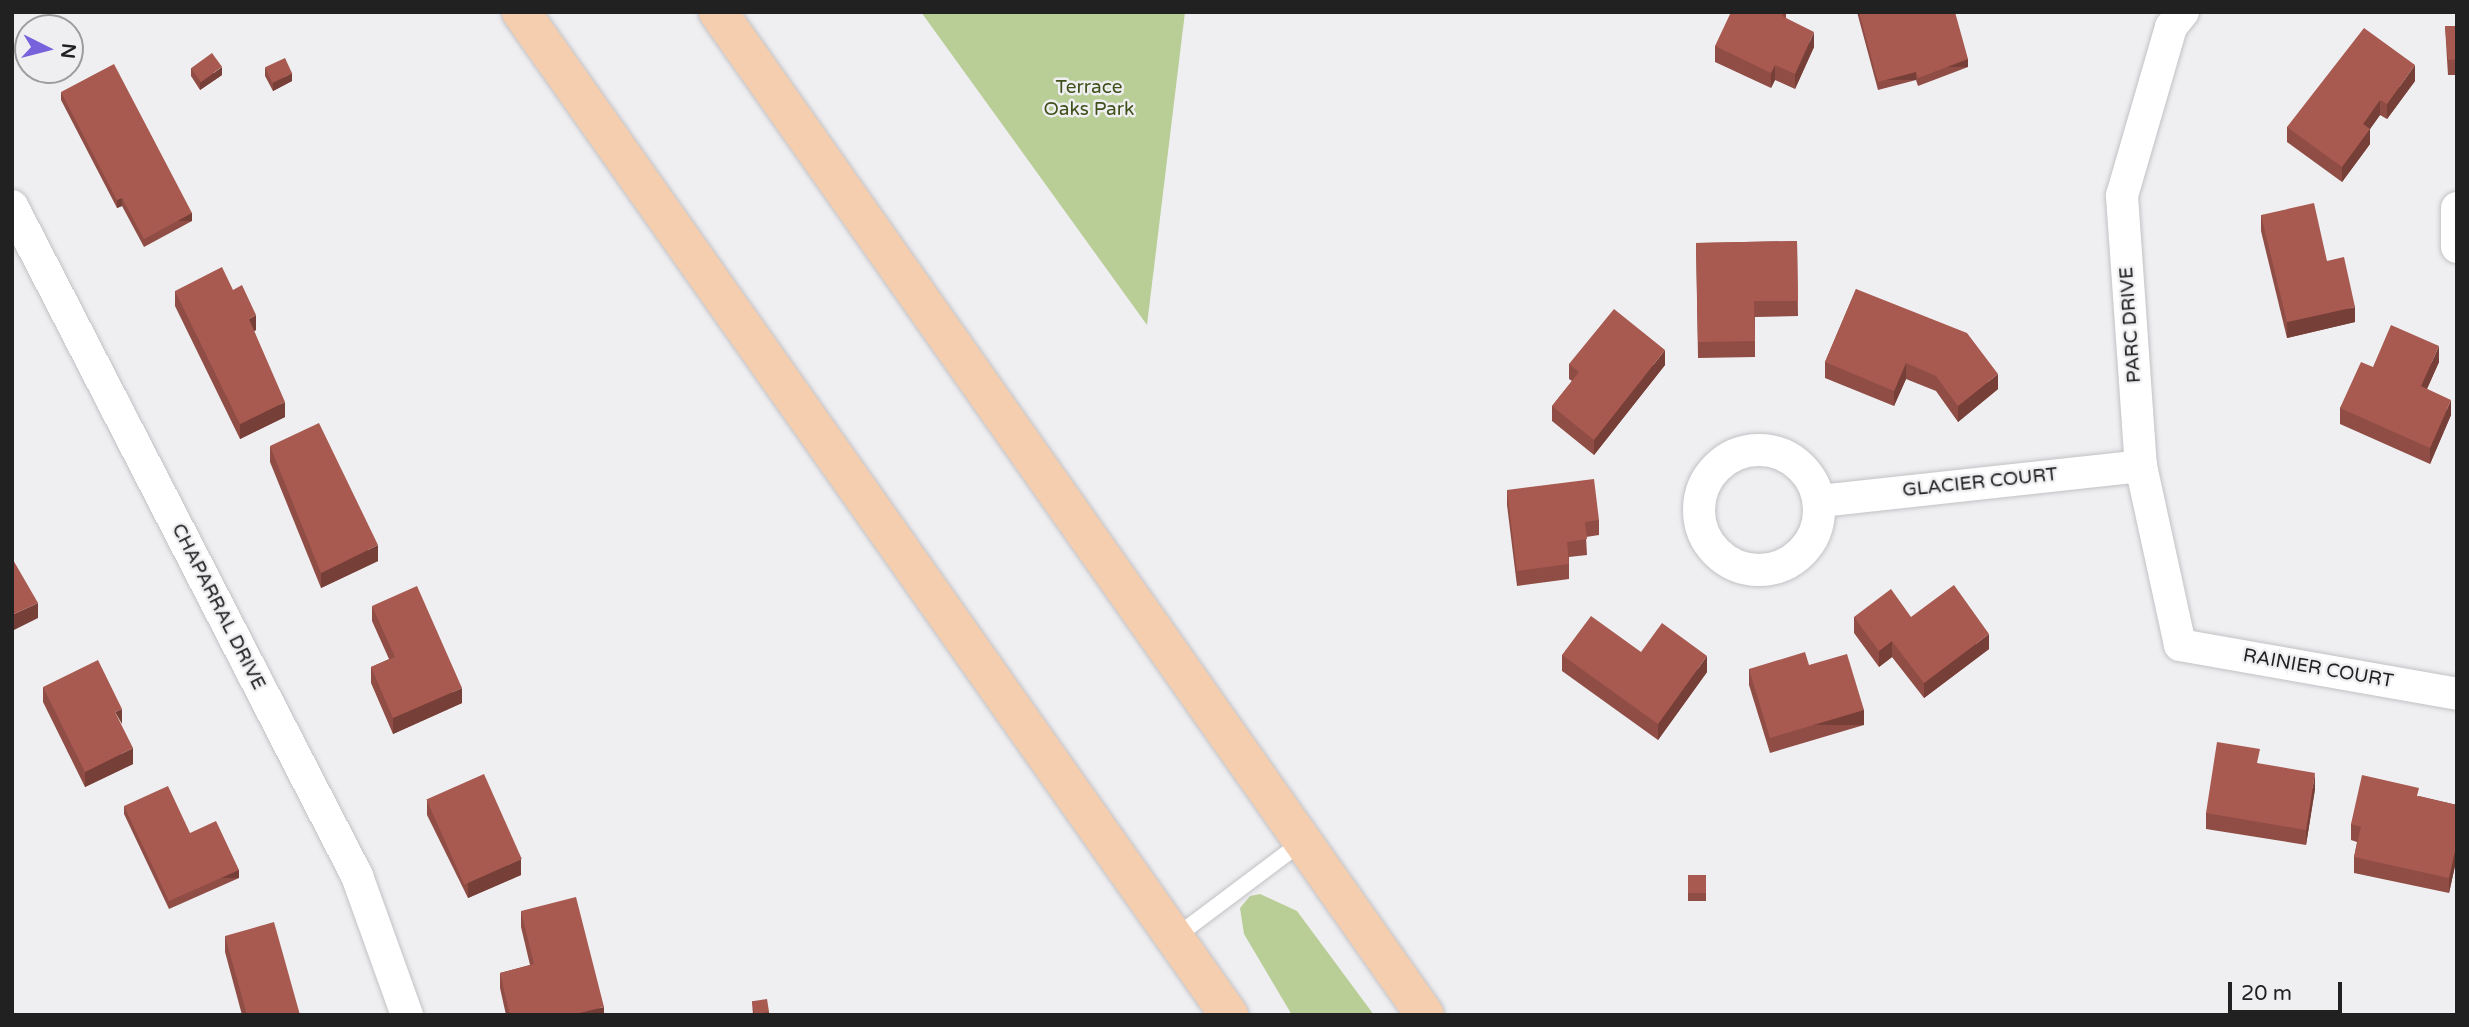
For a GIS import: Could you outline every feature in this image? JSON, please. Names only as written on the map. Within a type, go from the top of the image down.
[{"type":"highway","points":[[521,12],[1229,1015]]},
{"type":"highway","points":[[718,12],[1425,1015]]},
{"type":"street","name":"PARC DRIVE","points":[[2167,17],[2122,196],[2141,466],[2179,645]]},
{"type":"street","name":"CHAPARRAL DRIVE","points":[[12,206],[357,876],[407,1015]]},
{"type":"street","points":[[2457,208],[2457,247]]},
{"type":"street","name":"GLACIER COURT","points":[[1820,500],[2141,466]]},
{"type":"street","name":"RAINIER COURT","points":[[2179,645],[2457,694]]},
{"type":"lane","points":[[1174,937],[1303,842]]},
{"type":"green space","name":"Terrace Oaks Park","points":[[921,12],[1185,12],[1147,325]]},
{"type":"green space","points":[[1260,894],[1297,911],[1374,1015],[1292,1015],[1244,934],[1240,908],[1250,896]]},
{"type":"building","points":[[1731,12],[1784,12],[1782,16],[1814,32],[1795,74],[1775,65],[1771,73],[1715,46]]},
{"type":"building","points":[[1859,12],[1955,12],[1968,59],[1918,78],[1916,72],[1878,82]]},
{"type":"building","points":[[2445,26],[2457,26],[2457,59],[2448,60]]},
{"type":"building","points":[[2364,28],[2415,65],[2387,104],[2380,100],[2363,124],[2370,129],[2342,167],[2287,127]]},
{"type":"building","points":[[212,53],[222,67],[201,82],[191,68]]},
{"type":"building","points":[[285,58],[292,73],[272,83],[265,67]]},
{"type":"building","points":[[114,64],[192,213],[144,239],[122,198],[117,200],[61,92],[76,84],[84,84],[84,80]]},
{"type":"building","points":[[2314,203],[2327,261],[2344,257],[2355,307],[2287,322],[2261,215]]},
{"type":"building","points":[[1797,241],[1798,301],[1754,301],[1755,341],[1698,342],[1696,243]]},
{"type":"building","points":[[222,267],[233,290],[242,285],[256,315],[249,319],[285,402],[240,424],[175,291]]},
{"type":"building","points":[[1856,289],[1967,333],[1998,374],[1958,406],[1936,376],[1906,363],[1894,391],[1825,362]]},
{"type":"building","points":[[1614,309],[1665,350],[1594,440],[1552,406],[1579,372],[1569,364]]},
{"type":"building","points":[[2391,325],[2439,346],[2421,386],[2451,400],[2430,448],[2340,408],[2361,362],[2373,367]]},
{"type":"building","points":[[319,423],[378,545],[321,573],[270,446]]},
{"type":"building","points":[[1594,479],[1599,520],[1585,522],[1587,539],[1567,542],[1569,564],[1517,571],[1507,490]]},
{"type":"building","points":[[12,558],[38,603],[12,615]]},
{"type":"building","points":[[1954,585],[1989,634],[1924,683],[1892,641],[1879,651],[1854,617],[1891,589],[1911,617]]},
{"type":"building","points":[[417,586],[462,688],[393,718],[371,667],[395,657],[372,606]]},
{"type":"building","points":[[1591,616],[1641,652],[1662,623],[1707,656],[1658,724],[1562,655]]},
{"type":"building","points":[[1805,652],[1809,665],[1847,654],[1864,710],[1770,738],[1749,669]]},
{"type":"building","points":[[98,660],[122,709],[115,712],[133,748],[85,772],[43,687]]},
{"type":"building","points":[[2217,742],[2260,749],[2257,763],[2315,773],[2306,830],[2206,813]]},
{"type":"building","points":[[484,774],[522,859],[464,885],[426,800]]},
{"type":"building","points":[[2362,775],[2419,788],[2417,796],[2457,805],[2457,842],[2449,878],[2354,857],[2361,827],[2351,824]]},
{"type":"building","points":[[168,786],[190,833],[216,821],[239,870],[169,901],[124,806]]},
{"type":"building","points":[[1688,875],[1706,875],[1706,893],[1688,893]]},
{"type":"building","points":[[576,897],[604,1007],[571,1015],[510,1015],[500,973],[534,964],[521,911]]},
{"type":"building","points":[[274,922],[300,1015],[247,1015],[225,936]]},
{"type":"building","points":[[767,999],[769,1012],[754,1014],[752,1001]]}]
